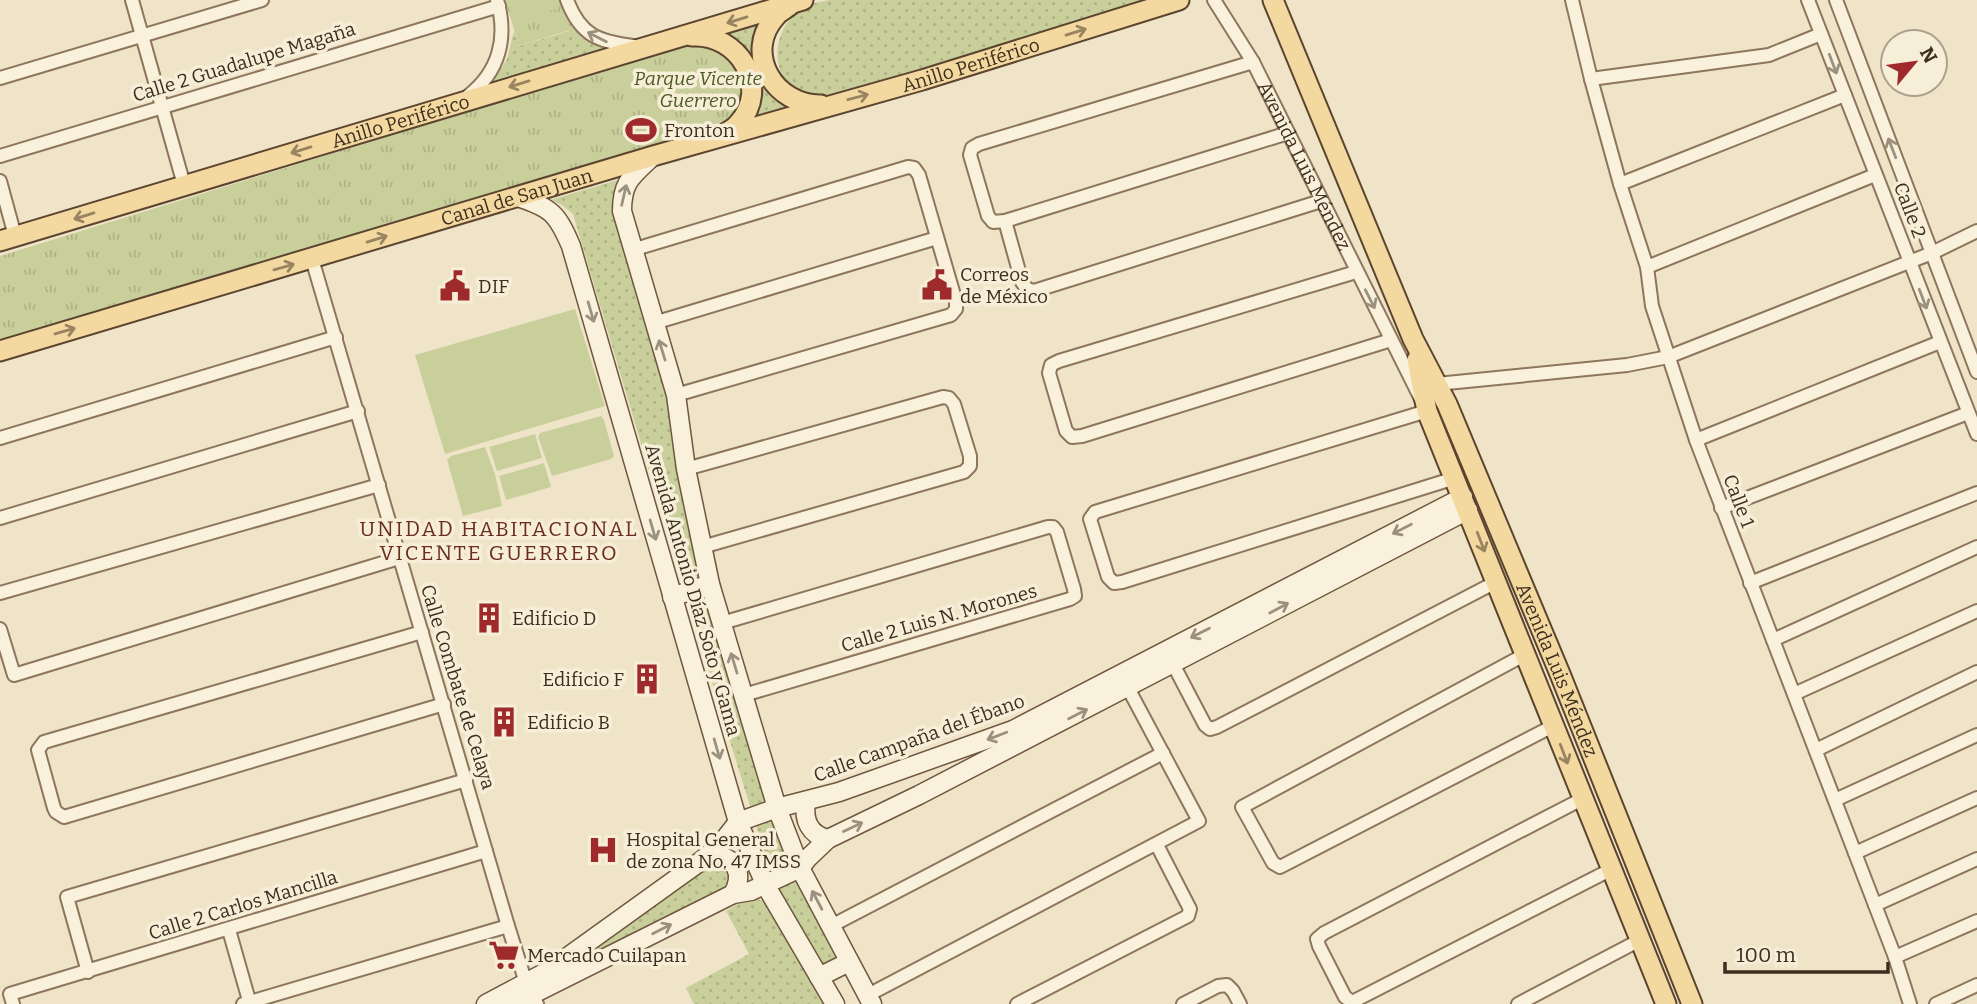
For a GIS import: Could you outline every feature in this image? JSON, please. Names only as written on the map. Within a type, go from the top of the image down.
[{"type":"main road","name":"Anillo Periférico","points":[[722,137],[922,80],[1179,0]]},
{"type":"main road","name":"Avenida Luis Méndez","points":[[1273,0],[1413,339],[1447,404],[1560,674],[1687,1003]]},
{"type":"main road","name":"Anillo Periférico","points":[[8,239],[798,2]]},
{"type":"main road","points":[[798,2],[775,17],[764,37],[764,66],[770,80],[786,97],[807,106],[829,105]]},
{"type":"main road","points":[[680,37],[705,35],[726,43],[743,59],[751,86],[750,103],[739,123],[722,137]]},
{"type":"main road","name":"Canal de San Juan","points":[[312,259],[722,137]]},
{"type":"main road","points":[[0,351],[312,259]]},
{"type":"main road","name":"Avenida Luis Méndez","points":[[1413,339],[1427,411],[1581,799],[1666,1004]]},
{"type":"street","points":[[132,0],[184,185]]},
{"type":"street","points":[[0,78],[262,0]]},
{"type":"street","points":[[567,0],[573,17],[585,31],[598,39],[645,48]]},
{"type":"street","name":"Avenida Luis Méndez","points":[[1214,0],[1253,62],[1427,411]]},
{"type":"street","name":"Calle 1","points":[[1572,0],[1620,184],[1647,267],[1652,306],[1668,357],[1721,508],[1895,957],[1910,1004]]},
{"type":"street","name":"Calle 2","points":[[1808,0],[1977,434]]},
{"type":"street","name":"Calle 2","points":[[1836,0],[1977,372]]},
{"type":"street","points":[[461,101],[482,85],[500,51],[503,33],[498,3]]},
{"type":"street","name":"Calle 2 Guadalupe Magaña","points":[[0,156],[498,3]]},
{"type":"street","points":[[1591,79],[1769,55],[1821,34]]},
{"type":"street","points":[[1253,62],[972,148],[970,155],[988,216],[999,221],[1288,133]]},
{"type":"street","points":[[1620,184],[1845,96]]},
{"type":"street","name":"Avenida Antonio Díaz Soto y Gama","points":[[653,156],[632,176],[622,192],[622,211],[676,396],[686,470],[710,584],[777,808],[800,868],[870,1000]]},
{"type":"street","points":[[632,250],[908,167],[914,168],[919,175],[956,309],[951,315],[676,396]]},
{"type":"street","points":[[1647,267],[1875,175]]},
{"type":"street","points":[[0,181],[8,239]]},
{"type":"street","name":"Avenida Antonio Díaz Soto y Gama","points":[[518,197],[546,206],[562,224],[571,246],[737,822],[766,886],[835,1004]]},
{"type":"street","points":[[999,221],[1022,282],[1027,289],[1034,291],[1321,201]]},
{"type":"street","points":[[1437,384],[1627,365],[1668,357],[1932,253],[1977,231]]},
{"type":"street","points":[[653,323],[937,238]]},
{"type":"street","name":"Calle Combate de Celaya","points":[[312,259],[508,926],[532,994]]},
{"type":"street","points":[[1356,272],[1051,365],[1049,373],[1066,431],[1072,437],[1082,436],[1391,340]]},
{"type":"street","points":[[0,438],[336,337]]},
{"type":"street","points":[[1696,440],[1940,342]]},
{"type":"street","points":[[686,470],[943,397],[949,398],[954,404],[970,456],[970,466],[964,472],[702,547]]},
{"type":"street","points":[[0,518],[358,411]]},
{"type":"street","points":[[1427,411],[1095,512],[1090,519],[1108,577],[1114,583],[1122,582],[1455,478]]},
{"type":"street","points":[[1721,508],[1968,413]]},
{"type":"street","points":[[4,592],[379,485]]},
{"type":"street","points":[[1750,583],[1977,493]]},
{"type":"street","name":"Calle Campaña del Ébano","points":[[513,1004],[733,894],[766,886],[800,868],[828,839],[1128,688],[1465,504]]},
{"type":"street","name":"Calle Campaña del Ébano","points":[[486,1004],[532,994],[548,971],[711,854],[737,822],[777,808],[806,802],[1013,730],[1465,504]]},
{"type":"street","name":"Calle 2 Luis N. Morones","points":[[722,623],[1048,527],[1053,527],[1057,532],[1074,589],[1075,596],[1070,599],[744,695]]},
{"type":"street","points":[[1773,640],[1977,547]]},
{"type":"street","points":[[0,629],[14,675],[399,558]]},
{"type":"street","points":[[1173,664],[1205,725],[1210,729],[1496,582]]},
{"type":"street","points":[[672,597],[710,584]]},
{"type":"street","points":[[1794,694],[1977,611]]},
{"type":"street","points":[[422,632],[44,742],[40,746],[39,756],[56,812],[64,817],[444,704]]},
{"type":"street","points":[[1524,655],[1242,807],[1273,863],[1280,867],[1553,726]]},
{"type":"street","points":[[1816,750],[1977,672]]},
{"type":"street","points":[[870,1000],[1199,821],[1128,688]]},
{"type":"street","points":[[1835,800],[1977,735]]},
{"type":"street","points":[[831,926],[1163,753]]},
{"type":"street","points":[[88,972],[67,897],[466,780]]},
{"type":"street","points":[[1855,853],[1977,798]]},
{"type":"street","points":[[1581,799],[1324,933],[1317,939],[1319,946],[1345,997],[1352,1002],[1610,870]]},
{"type":"street","points":[[806,802],[804,813],[807,822],[819,837],[828,839]]},
{"type":"street","points":[[1017,1004],[1188,916],[1189,908],[1157,845]]},
{"type":"street","name":"Calle 2 Carlos Mancilla","points":[[11,999],[88,972],[486,851]]},
{"type":"street","points":[[711,854],[723,856],[731,861],[736,869],[738,885],[733,894]]},
{"type":"street","points":[[1875,905],[1977,859]]},
{"type":"street","points":[[1895,957],[1977,921]]},
{"type":"street","points":[[229,930],[248,1003],[508,926]]},
{"type":"street","points":[[1518,1004],[1640,940]]},
{"type":"street","points":[[819,977],[849,962]]},
{"type":"street","points":[[1183,1004],[1218,986],[1227,985],[1240,1004]]},
{"type":"street","points":[[1936,1004],[1976,990]]},
{"type":"green space","points":[[505,0],[561,0],[570,30],[519,46]]},
{"type":"green space","points":[[509,0],[554,0],[557,9],[515,21]]},
{"type":"green space","points":[[829,0],[1149,0],[835,99],[818,99],[798,92],[787,83],[778,58],[778,44],[791,18],[802,8]]},
{"type":"green space","points":[[566,17],[584,35],[609,49],[491,85],[507,59],[514,31],[519,46],[569,31]]},
{"type":"green space","points":[[763,21],[760,28],[792,108],[755,119],[757,106],[732,40],[721,30]]},
{"type":"green space","name":"Parque Vicente Guerrero","points":[[693,42],[719,43],[749,84],[732,126],[0,342],[0,256]]},
{"type":"green space","points":[[621,179],[673,391],[701,575],[694,581],[686,580],[680,575],[573,214],[550,200]]},
{"type":"green space","points":[[575,309],[605,406],[445,454],[415,355]]},
{"type":"green space","points":[[601,416],[614,456],[552,476],[538,437],[540,433]]},
{"type":"green space","points":[[535,434],[542,458],[497,471],[489,447]]},
{"type":"green space","points":[[485,447],[495,474],[502,506],[463,516],[447,460],[451,456]]},
{"type":"green space","points":[[544,463],[551,487],[506,500],[499,476]]},
{"type":"green space","points":[[702,599],[711,602],[793,867],[772,878],[692,617],[693,606]]},
{"type":"green space","points":[[716,862],[734,869],[732,888],[552,981]]},
{"type":"green space","points":[[802,873],[846,958],[827,969],[776,887]]},
{"type":"green space","points":[[758,899],[766,903],[824,1004],[694,1004],[686,988],[749,954],[726,911],[743,901]]},
{"type":"place","name":"Fronton","points":[[641,130]]},
{"type":"place","name":"Correos de México","points":[[937,285]]},
{"type":"place","name":"DIF","points":[[455,286]]},
{"type":"place","name":"Edificio D","points":[[489,618]]},
{"type":"place","name":"Edificio F","points":[[647,679]]},
{"type":"place","name":"Edificio B","points":[[504,722]]},
{"type":"place","name":"Hospital General de zona No. 47 IMSS","points":[[603,850]]},
{"type":"place","name":"Mercado Cuilapan","points":[[504,955]]},
{"type":"district","name":"UNIDAD HABITACIONAL VICENTE GUERRERO","points":[[499,541]]}]
